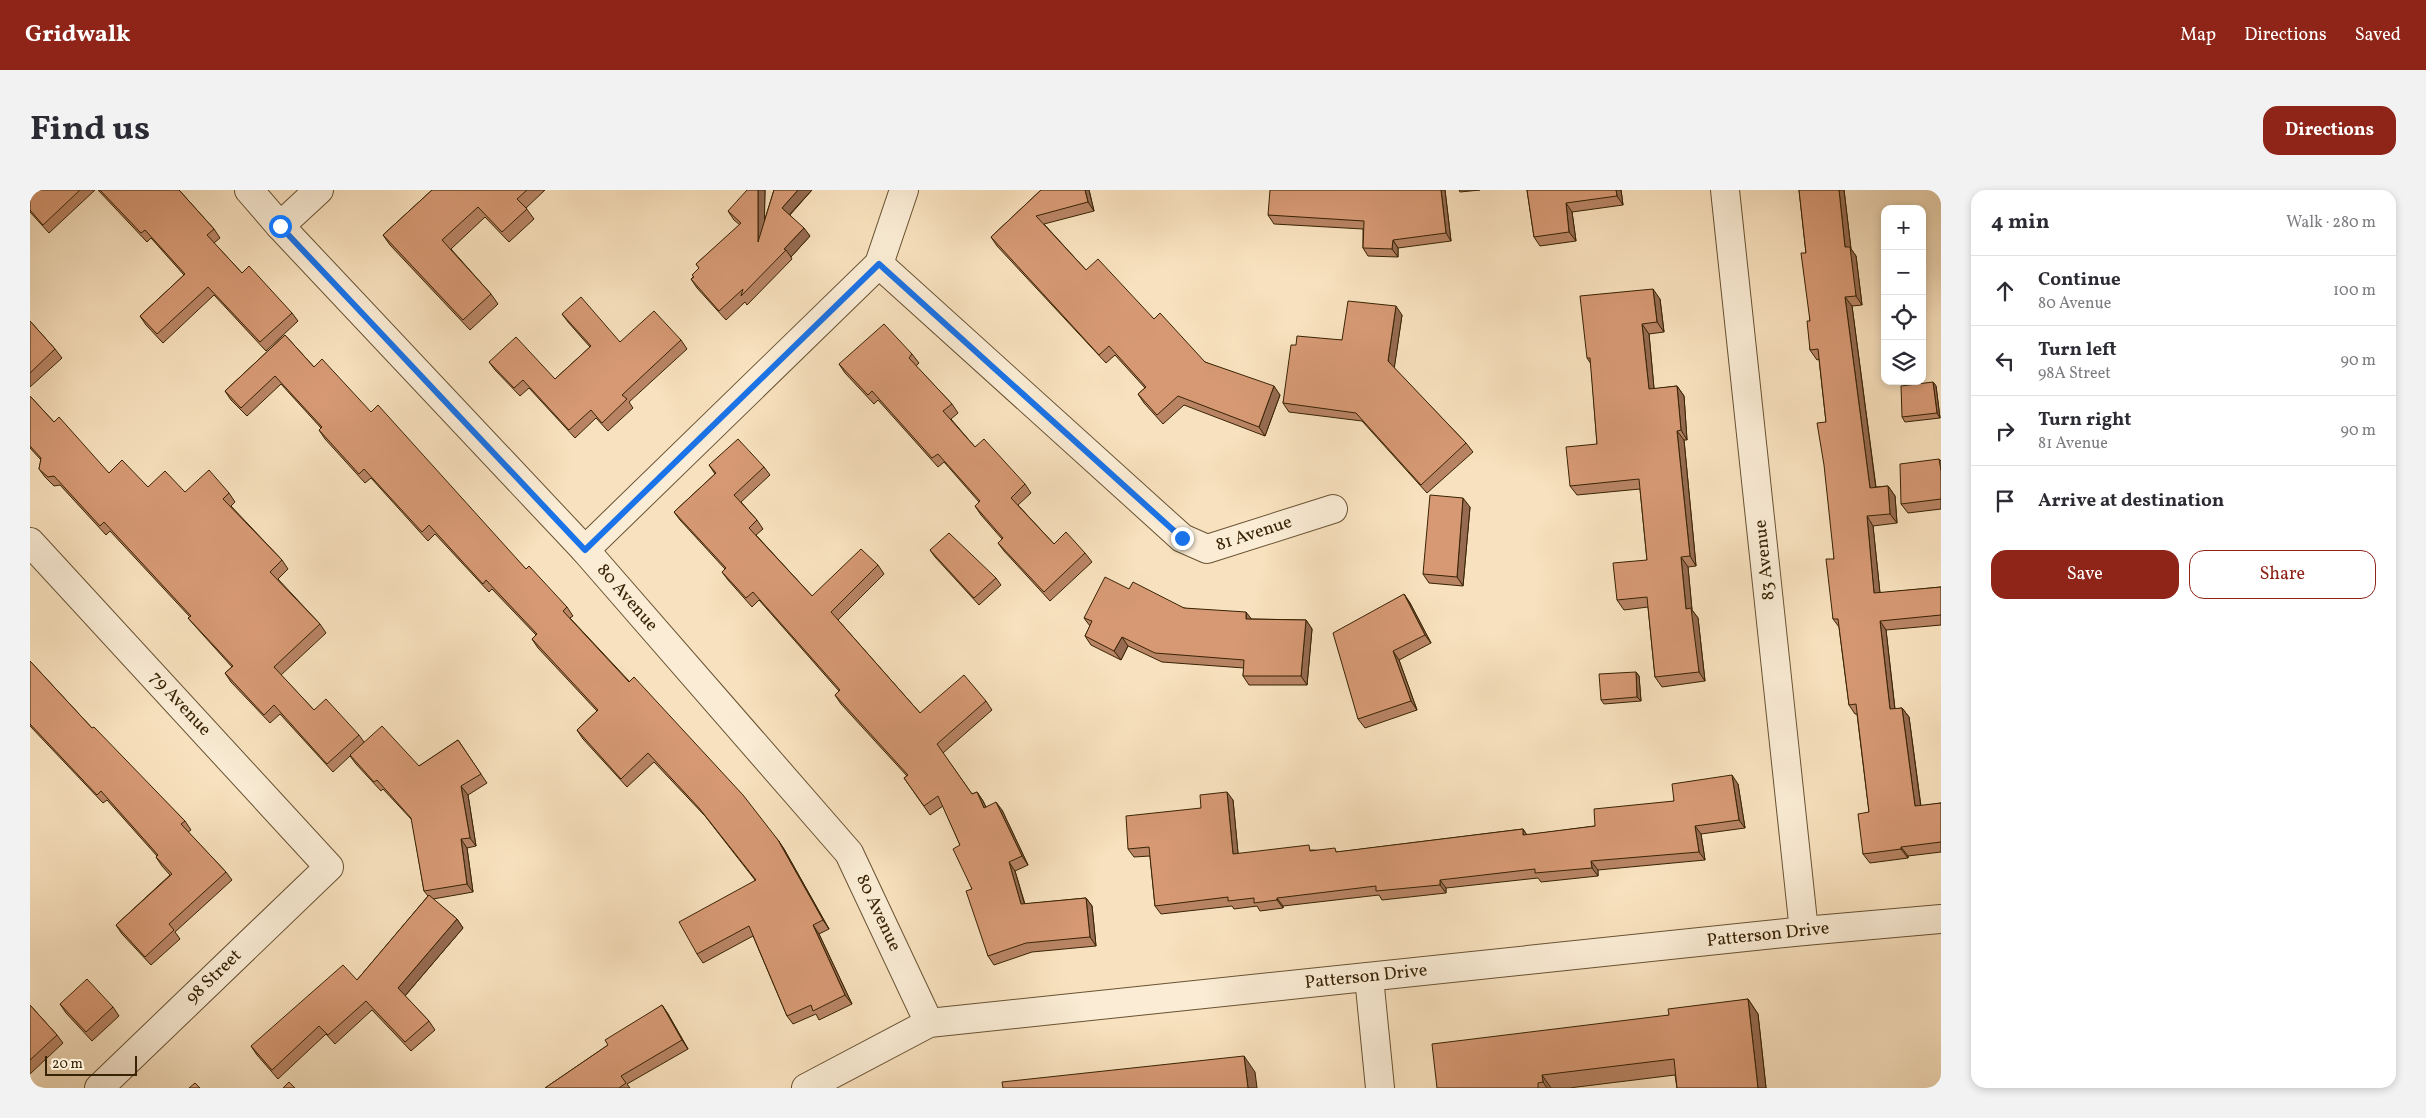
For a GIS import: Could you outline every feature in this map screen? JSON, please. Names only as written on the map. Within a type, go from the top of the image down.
[{"type":"street","name":"80 Avenue","points":[[250,190],[280,226],[585,550],[849,853],[929,1023]]},
{"type":"street","points":[[280,226],[319,190]]},
{"type":"street","points":[[585,550],[879,264],[904,190]]},
{"type":"street","name":"83 Avenue","points":[[1726,190],[1804,931]]},
{"type":"street","name":"81 Avenue","points":[[879,264],[1182,538],[1207,549],[1333,509]]},
{"type":"street","name":"79 Avenue","points":[[30,542],[329,867]]},
{"type":"street","name":"98 Street","points":[[99,1088],[329,867]]},
{"type":"street","name":"Patterson Drive","points":[[806,1088],[929,1023],[1804,931],[1941,919]]},
{"type":"street","points":[[1369,977],[1380,1088]]},
{"type":"building","points":[[30,190],[80,190],[43,225],[30,210]]},
{"type":"building","points":[[100,190],[179,190],[214,229],[207,235],[242,273],[249,266],[292,313],[260,342],[208,287],[157,334],[140,316],[185,274],[145,230],[141,233]]},
{"type":"building","points":[[432,190],[527,190],[517,199],[527,209],[502,232],[478,207],[442,240],[491,294],[463,320],[383,235]]},
{"type":"building","points":[[747,190],[758,190],[758,242],[774,190],[798,190],[782,208],[804,228],[784,249],[786,250],[741,296],[743,289],[719,311],[691,279],[694,277],[692,275],[699,268],[696,264],[741,223],[728,211]]},
{"type":"building","points":[[1041,190],[1085,190],[1088,202],[1036,216],[1086,270],[1098,259],[1154,319],[1160,313],[1205,362],[1274,386],[1259,427],[1178,396],[1157,415],[1138,394],[1146,387],[1109,346],[1099,355],[991,237]]},
{"type":"building","points":[[1270,190],[1441,190],[1446,233],[1393,240],[1392,249],[1363,248],[1364,221],[1268,215]]},
{"type":"building","points":[[1527,190],[1616,190],[1617,196],[1566,203],[1569,232],[1534,237]]},
{"type":"building","points":[[1799,190],[1839,190],[1845,247],[1850,247],[1856,296],[1845,297],[1870,488],[1888,486],[1890,514],[1867,516],[1874,593],[1941,587],[1941,615],[1880,621],[1890,709],[1902,708],[1915,806],[1941,803],[1941,842],[1863,854],[1858,814],[1869,812],[1856,704],[1849,705],[1838,619],[1833,619],[1826,559],[1834,559],[1824,465],[1817,423],[1826,422],[1818,349],[1810,350],[1807,321],[1810,321],[1801,253],[1806,253]]},
{"type":"building","points":[[1653,289],[1657,322],[1642,324],[1649,389],[1677,386],[1681,430],[1677,431],[1690,556],[1681,557],[1686,609],[1691,608],[1699,672],[1655,677],[1647,597],[1617,600],[1613,563],[1647,560],[1639,479],[1570,486],[1566,447],[1597,444],[1590,358],[1587,358],[1580,296]]},
{"type":"building","points":[[581,297],[620,342],[654,311],[681,340],[622,395],[627,399],[602,423],[591,410],[569,430],[523,380],[514,388],[489,362],[516,337],[555,379],[591,346],[562,314]]},
{"type":"building","points":[[1348,301],[1396,306],[1388,361],[1466,443],[1421,485],[1356,413],[1283,403],[1291,345],[1296,345],[1297,336],[1342,340]]},
{"type":"building","points":[[30,321],[55,349],[30,373]]},
{"type":"building","points":[[884,324],[912,354],[909,358],[952,404],[943,411],[975,447],[984,439],[1025,484],[1011,498],[1054,544],[1066,532],[1085,553],[1044,592],[998,543],[1003,538],[975,506],[980,501],[938,454],[932,458],[872,391],[868,395],[839,364]]},
{"type":"building","points":[[285,335],[314,367],[322,359],[371,412],[378,405],[526,569],[529,566],[567,607],[563,611],[629,682],[634,677],[743,795],[778,840],[823,920],[813,925],[845,995],[813,1011],[811,1005],[787,1016],[749,926],[697,954],[679,922],[756,880],[699,808],[648,753],[621,779],[577,730],[598,710],[532,639],[537,634],[486,580],[483,584],[429,525],[422,532],[364,469],[359,474],[319,430],[322,427],[275,376],[241,408],[225,391]]},
{"type":"building","points":[[1933,382],[1937,413],[1902,417],[1901,386],[1926,385],[1926,383]]},
{"type":"building","points":[[30,396],[54,422],[59,417],[109,473],[122,460],[148,487],[165,471],[185,492],[209,470],[229,493],[223,499],[282,560],[270,572],[320,624],[274,667],[314,710],[326,699],[359,735],[327,764],[274,705],[264,715],[225,673],[233,666],[188,618],[191,616],[104,522],[100,526],[54,476],[48,477],[39,469],[41,458],[30,446]]},
{"type":"building","points":[[738,439],[764,467],[734,495],[757,520],[749,528],[812,596],[861,549],[878,565],[831,612],[920,713],[964,675],[986,701],[937,744],[972,794],[977,792],[984,808],[996,802],[1022,856],[1009,862],[1021,904],[1086,898],[1090,937],[1026,943],[988,956],[966,891],[972,889],[953,849],[960,845],[938,796],[924,806],[904,778],[908,775],[835,695],[840,690],[753,592],[746,598],[722,572],[726,568],[674,512],[716,473],[709,465]]},
{"type":"building","points":[[1939,459],[1941,499],[1901,504],[1900,464]]},
{"type":"building","points":[[1430,495],[1463,498],[1457,577],[1423,574]]},
{"type":"building","points":[[949,533],[996,578],[974,598],[930,550]]},
{"type":"building","points":[[1105,577],[1129,589],[1133,582],[1184,608],[1246,612],[1246,619],[1306,620],[1301,676],[1243,676],[1244,660],[1155,653],[1122,637],[1114,651],[1085,636],[1092,621],[1084,618]]},
{"type":"building","points":[[1404,594],[1425,635],[1393,651],[1411,701],[1358,719],[1333,633]]},
{"type":"building","points":[[30,661],[92,728],[94,727],[185,821],[181,824],[226,872],[169,924],[174,930],[145,957],[116,925],[172,874],[156,857],[158,855],[101,791],[97,795],[30,724]]},
{"type":"building","points":[[1636,672],[1637,697],[1601,700],[1599,674]]},
{"type":"building","points":[[382,726],[419,766],[458,740],[481,774],[461,786],[470,838],[461,839],[467,884],[424,891],[411,818],[377,780],[374,782],[350,755]]},
{"type":"building","points":[[1732,775],[1739,820],[1695,826],[1699,852],[1591,861],[1592,868],[1535,873],[1535,869],[1440,880],[1440,885],[1376,891],[1376,886],[1277,898],[1277,900],[1254,903],[1254,898],[1228,901],[1228,897],[1155,906],[1149,847],[1128,849],[1126,816],[1201,808],[1200,795],[1227,792],[1233,854],[1309,845],[1310,851],[1335,848],[1336,852],[1523,829],[1523,835],[1595,826],[1594,809],[1674,801],[1672,784]]},
{"type":"building","points":[[429,895],[457,919],[398,988],[429,1021],[405,1042],[366,1001],[328,1035],[319,1026],[272,1070],[251,1046],[343,965],[357,980]]},
{"type":"building","points":[[87,979],[113,1007],[86,1032],[60,1004]]},
{"type":"building","points":[[1748,999],[1758,1088],[1677,1088],[1674,1059],[1542,1075],[1543,1082],[1538,1083],[1538,1088],[1437,1088],[1432,1044],[1669,1015],[1668,1009]]},
{"type":"building","points":[[30,1005],[57,1035],[30,1060]]},
{"type":"building","points":[[662,1005],[682,1040],[621,1076],[626,1083],[619,1088],[545,1088],[608,1045],[605,1040]]},
{"type":"building","points":[[1244,1056],[1248,1088],[1003,1088],[1002,1082]]},
{"type":"building","points":[[289,1082],[295,1088],[283,1088]]},
{"type":"building","points":[[195,1083],[200,1088],[189,1088]]},
{"type":"route","points":[[280,226],[585,550],[879,264],[1182,538]]}]
